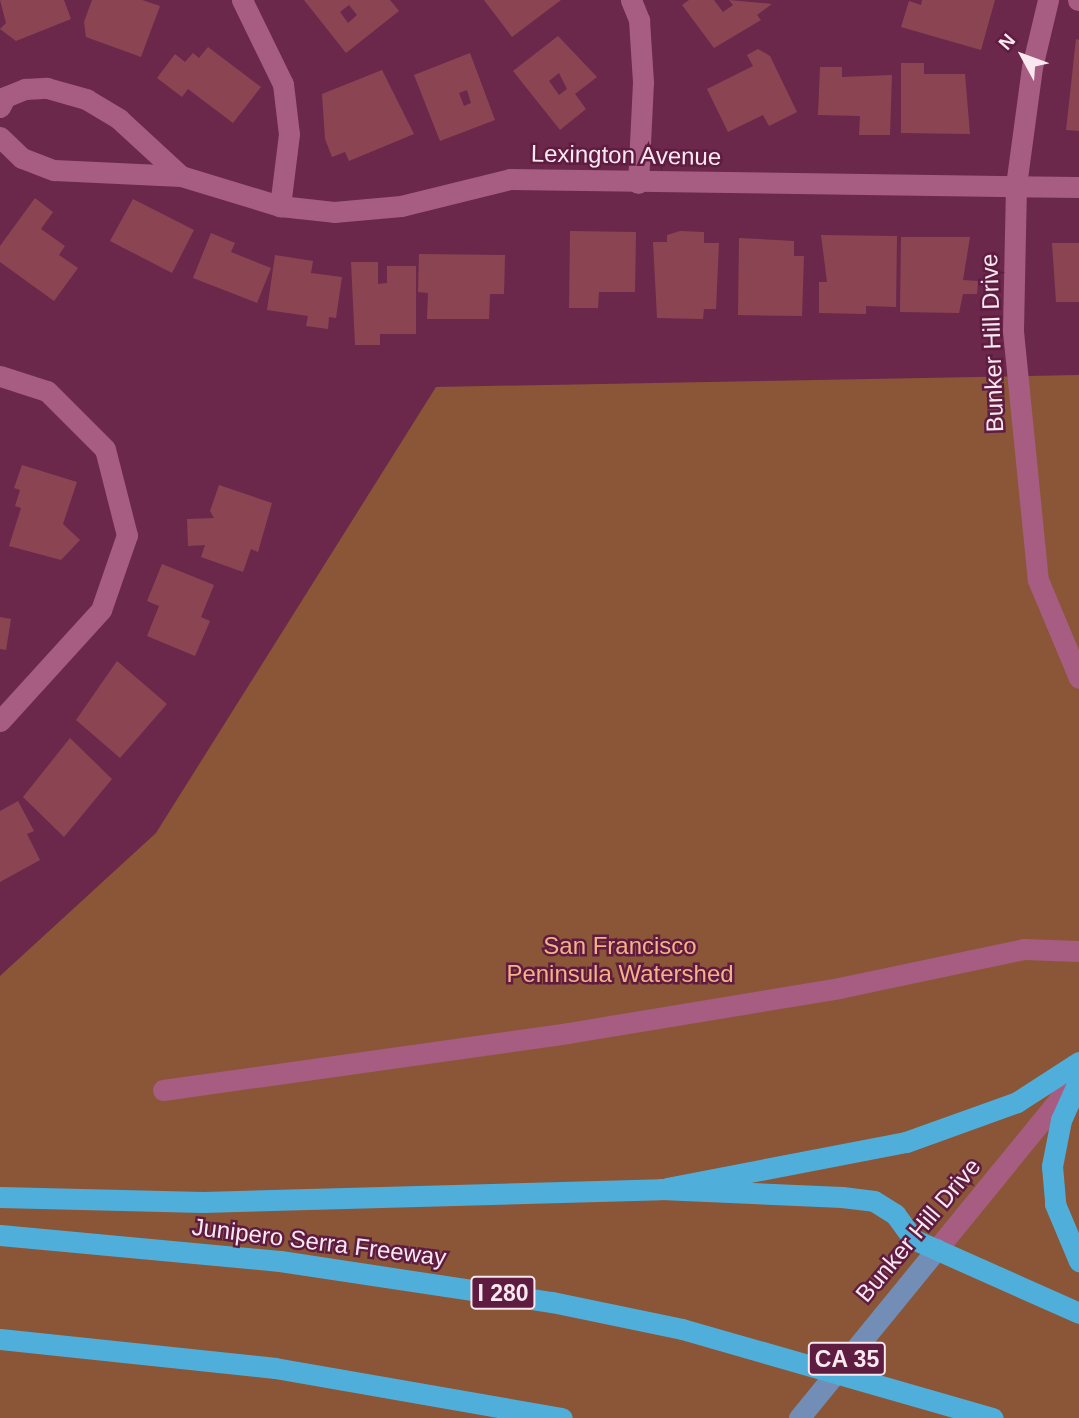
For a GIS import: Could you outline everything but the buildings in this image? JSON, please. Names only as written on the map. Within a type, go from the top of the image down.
[{"type":"highway","points":[[661,1189],[906,1142],[1017,1102],[1079,1062]]},
{"type":"highway","points":[[1079,1078],[1061,1119],[1052,1166],[1055,1204],[1079,1261]]},
{"type":"highway","points":[[0,1197],[203,1202],[661,1189],[874,1201],[895,1214],[913,1240],[1079,1313]]},
{"type":"highway","name":"Junipero Serra Freeway","points":[[0,1235],[280,1261],[552,1302],[682,1329],[993,1418]]},
{"type":"highway","points":[[0,1339],[275,1368],[562,1418]]},
{"type":"main road","name":"Bunker Hill Drive","points":[[799,1418],[937,1249]]},
{"type":"street","points":[[242,0],[283,84],[289,134],[280,206]]},
{"type":"street","points":[[631,0],[639,20],[643,82],[638,183]]},
{"type":"street","name":"Bunker Hill Drive","points":[[1048,0],[1032,68],[1016,186],[1013,331],[1031,531],[1049,618],[1079,678]]},
{"type":"street","name":"Lexington Avenue","points":[[0,107],[5,97],[25,89],[47,88],[86,99],[119,119],[181,176]]},
{"type":"street","name":"Lexington Avenue","points":[[0,137],[22,158],[54,170],[181,176],[280,206],[334,212],[401,206],[510,180],[1079,187]]},
{"type":"street","points":[[0,376],[47,391],[105,449],[127,535],[101,610],[0,721]]},
{"type":"street","points":[[163,1090],[568,1033],[839,988],[1024,949],[1079,951]]},
{"type":"street","name":"Bunker Hill Drive","points":[[937,1249],[1079,1078]]},
{"type":"green space","name":"San Francisco Peninsula Watershed","points":[[1079,375],[1079,1418],[0,1418],[0,976],[156,833],[436,387]]}]
